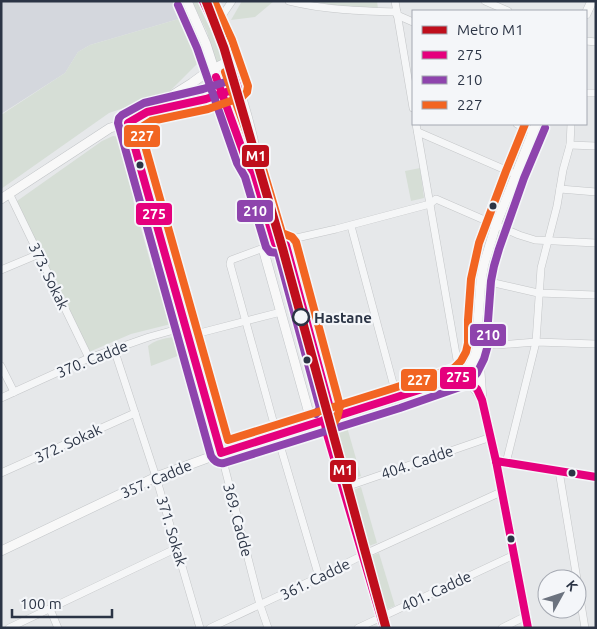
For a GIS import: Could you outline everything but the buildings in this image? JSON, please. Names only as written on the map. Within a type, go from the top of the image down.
[{"type":"main road","points":[[187,1],[206,44],[246,160],[254,173],[275,243]]},
{"type":"main road","points":[[203,1],[223,44],[238,88],[255,148],[254,173]]},
{"type":"main road","points":[[1,198],[110,128],[128,123],[207,72],[229,61]]},
{"type":"main road","points":[[147,112],[206,99],[238,88]]},
{"type":"main road","points":[[528,628],[496,461],[482,400],[478,321],[484,264],[496,225],[534,127]]},
{"type":"main road","points":[[312,424],[264,252],[275,243],[286,245],[330,408],[324,420],[384,628]]},
{"type":"main road","points":[[478,344],[469,367],[460,377],[477,389],[482,400]]},
{"type":"main road","name":"357. Cadde","points":[[1,551],[156,477],[221,453],[460,377]]},
{"type":"street","points":[[215,26],[232,1]]},
{"type":"street","points":[[289,1],[307,6],[397,13],[412,21]]},
{"type":"street","points":[[395,1],[410,75],[412,97]]},
{"type":"street","points":[[485,1],[506,10]]},
{"type":"street","name":"369. Cadde","points":[[128,123],[221,453],[260,605],[268,628]]},
{"type":"street","points":[[416,125],[460,377]]},
{"type":"street","points":[[506,463],[536,342],[541,268],[570,145],[571,125]]},
{"type":"street","points":[[418,132],[515,174]]},
{"type":"street","points":[[570,145],[596,146]]},
{"type":"street","points":[[560,190],[596,192]]},
{"type":"street","name":"373. Sokak","points":[[9,193],[89,358]]},
{"type":"street","points":[[319,577],[231,270],[231,260],[275,243],[351,226],[430,204],[436,199],[519,235],[535,240],[596,243]]},
{"type":"street","points":[[351,226],[398,398]]},
{"type":"street","points":[[1,270],[38,254]]},
{"type":"street","points":[[481,280],[538,293],[596,295]]},
{"type":"street","points":[[188,336],[281,312]]},
{"type":"street","name":"370. Cadde","points":[[1,398],[89,358],[149,337],[185,327]]},
{"type":"street","points":[[478,344],[497,345],[536,342],[596,344]]},
{"type":"street","name":"371. Sokak","points":[[114,349],[156,477],[200,628]]},
{"type":"street","points":[[1,366],[14,392]]},
{"type":"street","name":"372. Sokak","points":[[1,474],[134,412]]},
{"type":"street","name":"404. Cadde","points":[[343,488],[491,437]]},
{"type":"street","points":[[496,461],[596,477]]},
{"type":"street","points":[[559,471],[575,569]]},
{"type":"street","name":"361. Cadde","points":[[210,628],[501,492]]},
{"type":"street","points":[[9,628],[177,548]]},
{"type":"street","name":"401. Cadde","points":[[358,628],[514,555]]},
{"type":"street","points":[[50,609],[58,628]]},
{"type":"street","points":[[502,628],[526,616]]},
{"type":"shaded area","points":[[1,1],[172,1],[182,18],[90,45],[78,52],[65,73],[1,114]]},
{"type":"shaded area","points":[[192,1],[197,1],[224,60],[216,62],[207,32]]},
{"type":"shaded area","points":[[242,1],[274,1],[255,17],[231,20]]},
{"type":"shaded area","points":[[310,1],[377,1],[378,9],[340,6]]},
{"type":"shaded area","points":[[182,18],[194,33],[204,57],[168,93],[109,113],[1,189],[1,115],[65,73],[78,52],[90,45]]},
{"type":"shaded area","points":[[213,77],[217,88],[178,103],[178,101]]},
{"type":"shaded area","points":[[113,136],[120,139],[138,198],[133,200],[152,268],[159,266],[175,323],[131,334],[89,352],[17,201],[102,141]]},
{"type":"shaded area","points":[[420,168],[424,198],[411,201],[405,171]]},
{"type":"shaded area","points":[[174,337],[181,343],[183,354],[151,366],[148,346],[154,342]]},
{"type":"shaded area","points":[[345,420],[361,476],[348,480],[333,423]]},
{"type":"shaded area","points":[[361,487],[377,543],[366,547],[351,491]]},
{"type":"shaded area","points":[[379,553],[395,606],[385,610],[369,557]]},
{"type":"metro line","name":"M1","points":[[206,1],[224,48],[283,250],[386,628]]},
{"type":"transit line","name":"275","points":[[203,1],[223,43],[238,88],[206,99],[147,112],[128,123],[221,453],[460,377],[477,389],[482,400],[496,461],[528,628]]},
{"type":"transit line","name":"227","points":[[214,1],[232,40],[248,86],[247,92],[242,97],[208,109],[151,121],[140,128],[228,440],[454,368],[461,361],[468,343],[471,279],[479,243],[525,125]]},
{"type":"transit line","name":"210","points":[[178,5],[197,48],[237,163],[245,177],[266,247],[270,252],[278,253],[320,408],[316,414]]},
{"type":"transit line","name":"227","points":[[225,72],[255,156],[263,169],[282,233],[292,237],[296,242],[340,406],[337,418],[332,426]]},
{"type":"transit line","name":"275","points":[[216,77],[246,160],[254,173],[275,243],[286,245],[330,408],[324,420],[327,434],[384,628]]},
{"type":"transit line","name":"210","points":[[235,79],[203,89],[144,103],[122,115],[118,123],[211,456],[220,463],[400,408],[467,384],[477,373],[484,359],[488,345],[491,281],[494,266],[524,178],[545,128]]},
{"type":"transit line","name":"275","points":[[496,461],[596,477]]},
{"type":"place","name":"Hastane","points":[[301,317]]}]
